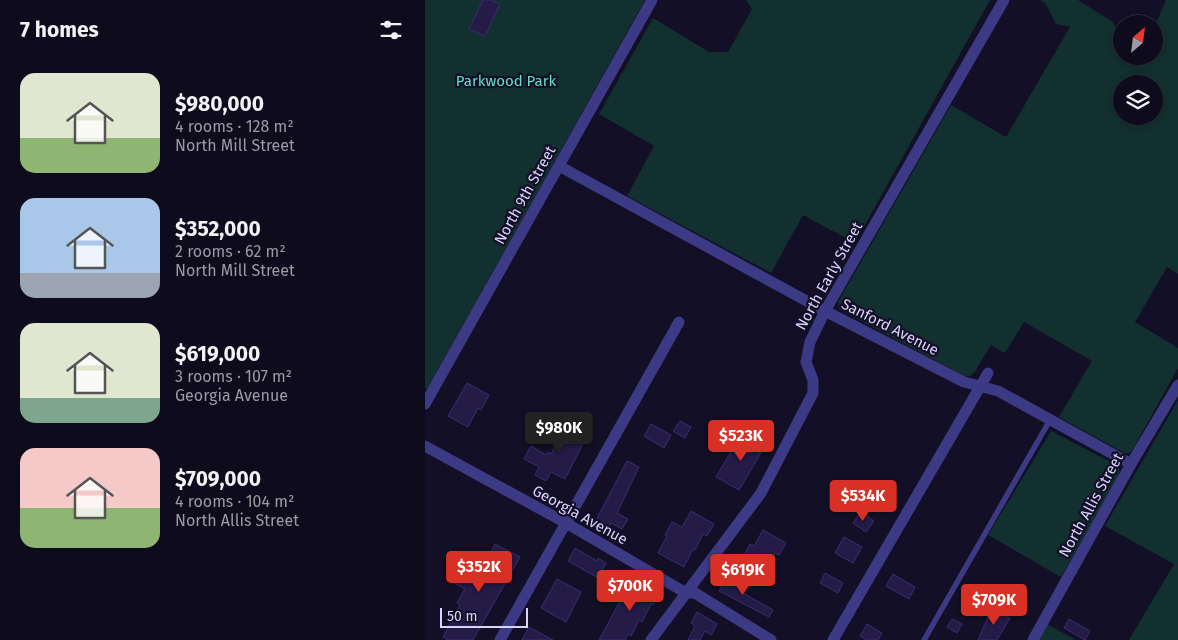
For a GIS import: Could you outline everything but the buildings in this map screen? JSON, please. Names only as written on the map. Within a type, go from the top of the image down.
[{"type":"street","name":"North 9th Street","points":[[425,404],[652,0]]},
{"type":"street","name":"North Early Street","points":[[651,640],[761,493],[813,393],[813,380],[806,362],[809,342],[1003,0]]},
{"type":"street","name":"Sanford Avenue","points":[[559,166],[825,311],[964,382],[998,392],[1131,464]]},
{"type":"street","points":[[500,640],[679,322]]},
{"type":"street","points":[[833,640],[988,373]]},
{"type":"street","name":"North Allis Street","points":[[1033,640],[1131,464],[1178,385]]},
{"type":"street","name":"Georgia Avenue","points":[[425,446],[566,523],[686,593],[695,593],[771,640]]},
{"type":"lane","points":[[924,640],[1050,420]]},
{"type":"green space","name":"Parkwood Park","points":[[425,0],[645,0],[427,389],[425,388]]},
{"type":"green space","points":[[746,0],[990,0],[855,243],[803,215],[771,273],[627,196],[654,146],[599,114],[653,18],[709,52],[728,52],[752,9]]},
{"type":"green space","points":[[1040,0],[1078,0],[1113,22],[1113,65],[1163,65],[1163,15],[1160,15],[1166,0],[1178,0],[1178,274],[1167,267],[1135,322],[1178,348],[1178,368],[1132,451],[1126,454],[1059,417],[1092,361],[1024,322],[1005,353],[991,345],[974,373],[970,376],[965,376],[839,309],[838,302],[951,105],[1006,137],[1070,27],[1056,24],[1045,3]]},
{"type":"green space","points":[[1178,400],[1178,640],[1129,640],[1174,564],[1105,526]]},
{"type":"green space","points":[[1051,431],[1116,465],[1120,470],[1118,477],[1061,577],[988,535]]},
{"type":"green space","points":[[1047,624],[1076,640],[1039,640]]}]
